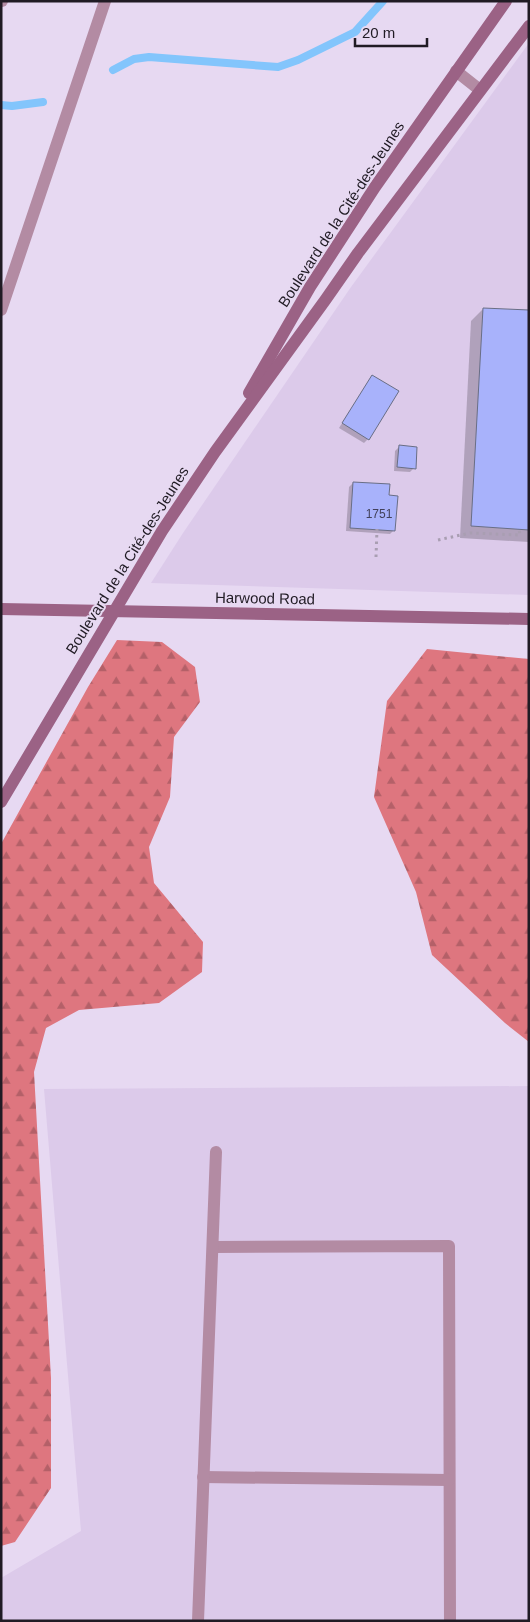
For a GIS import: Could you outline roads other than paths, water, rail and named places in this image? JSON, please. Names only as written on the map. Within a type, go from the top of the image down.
[{"type":"main road","name":"Boulevard de la Cité-des-Jeunes","points":[[1,802],[162,532],[214,452],[310,288],[375,187],[506,1]]},
{"type":"main road","name":"Boulevard de la Cité-des-Jeunes","points":[[214,452],[326,300],[358,253],[529,26]]},
{"type":"main road","name":"Harwood Road","points":[[1,609],[529,619]]},
{"type":"lane","points":[[1,310],[105,1]]},
{"type":"lane","points":[[456,71],[480,90]]},
{"type":"lane","points":[[198,1621],[216,1152]]},
{"type":"lane","points":[[212,1247],[449,1246],[450,1621]]},
{"type":"lane","points":[[203,1477],[450,1480]]},
{"type":"waterway","points":[[113,70],[134,59],[149,57],[278,67],[298,60],[355,32],[383,1]]},
{"type":"waterway","points":[[1,105],[12,106],[43,102]]}]
